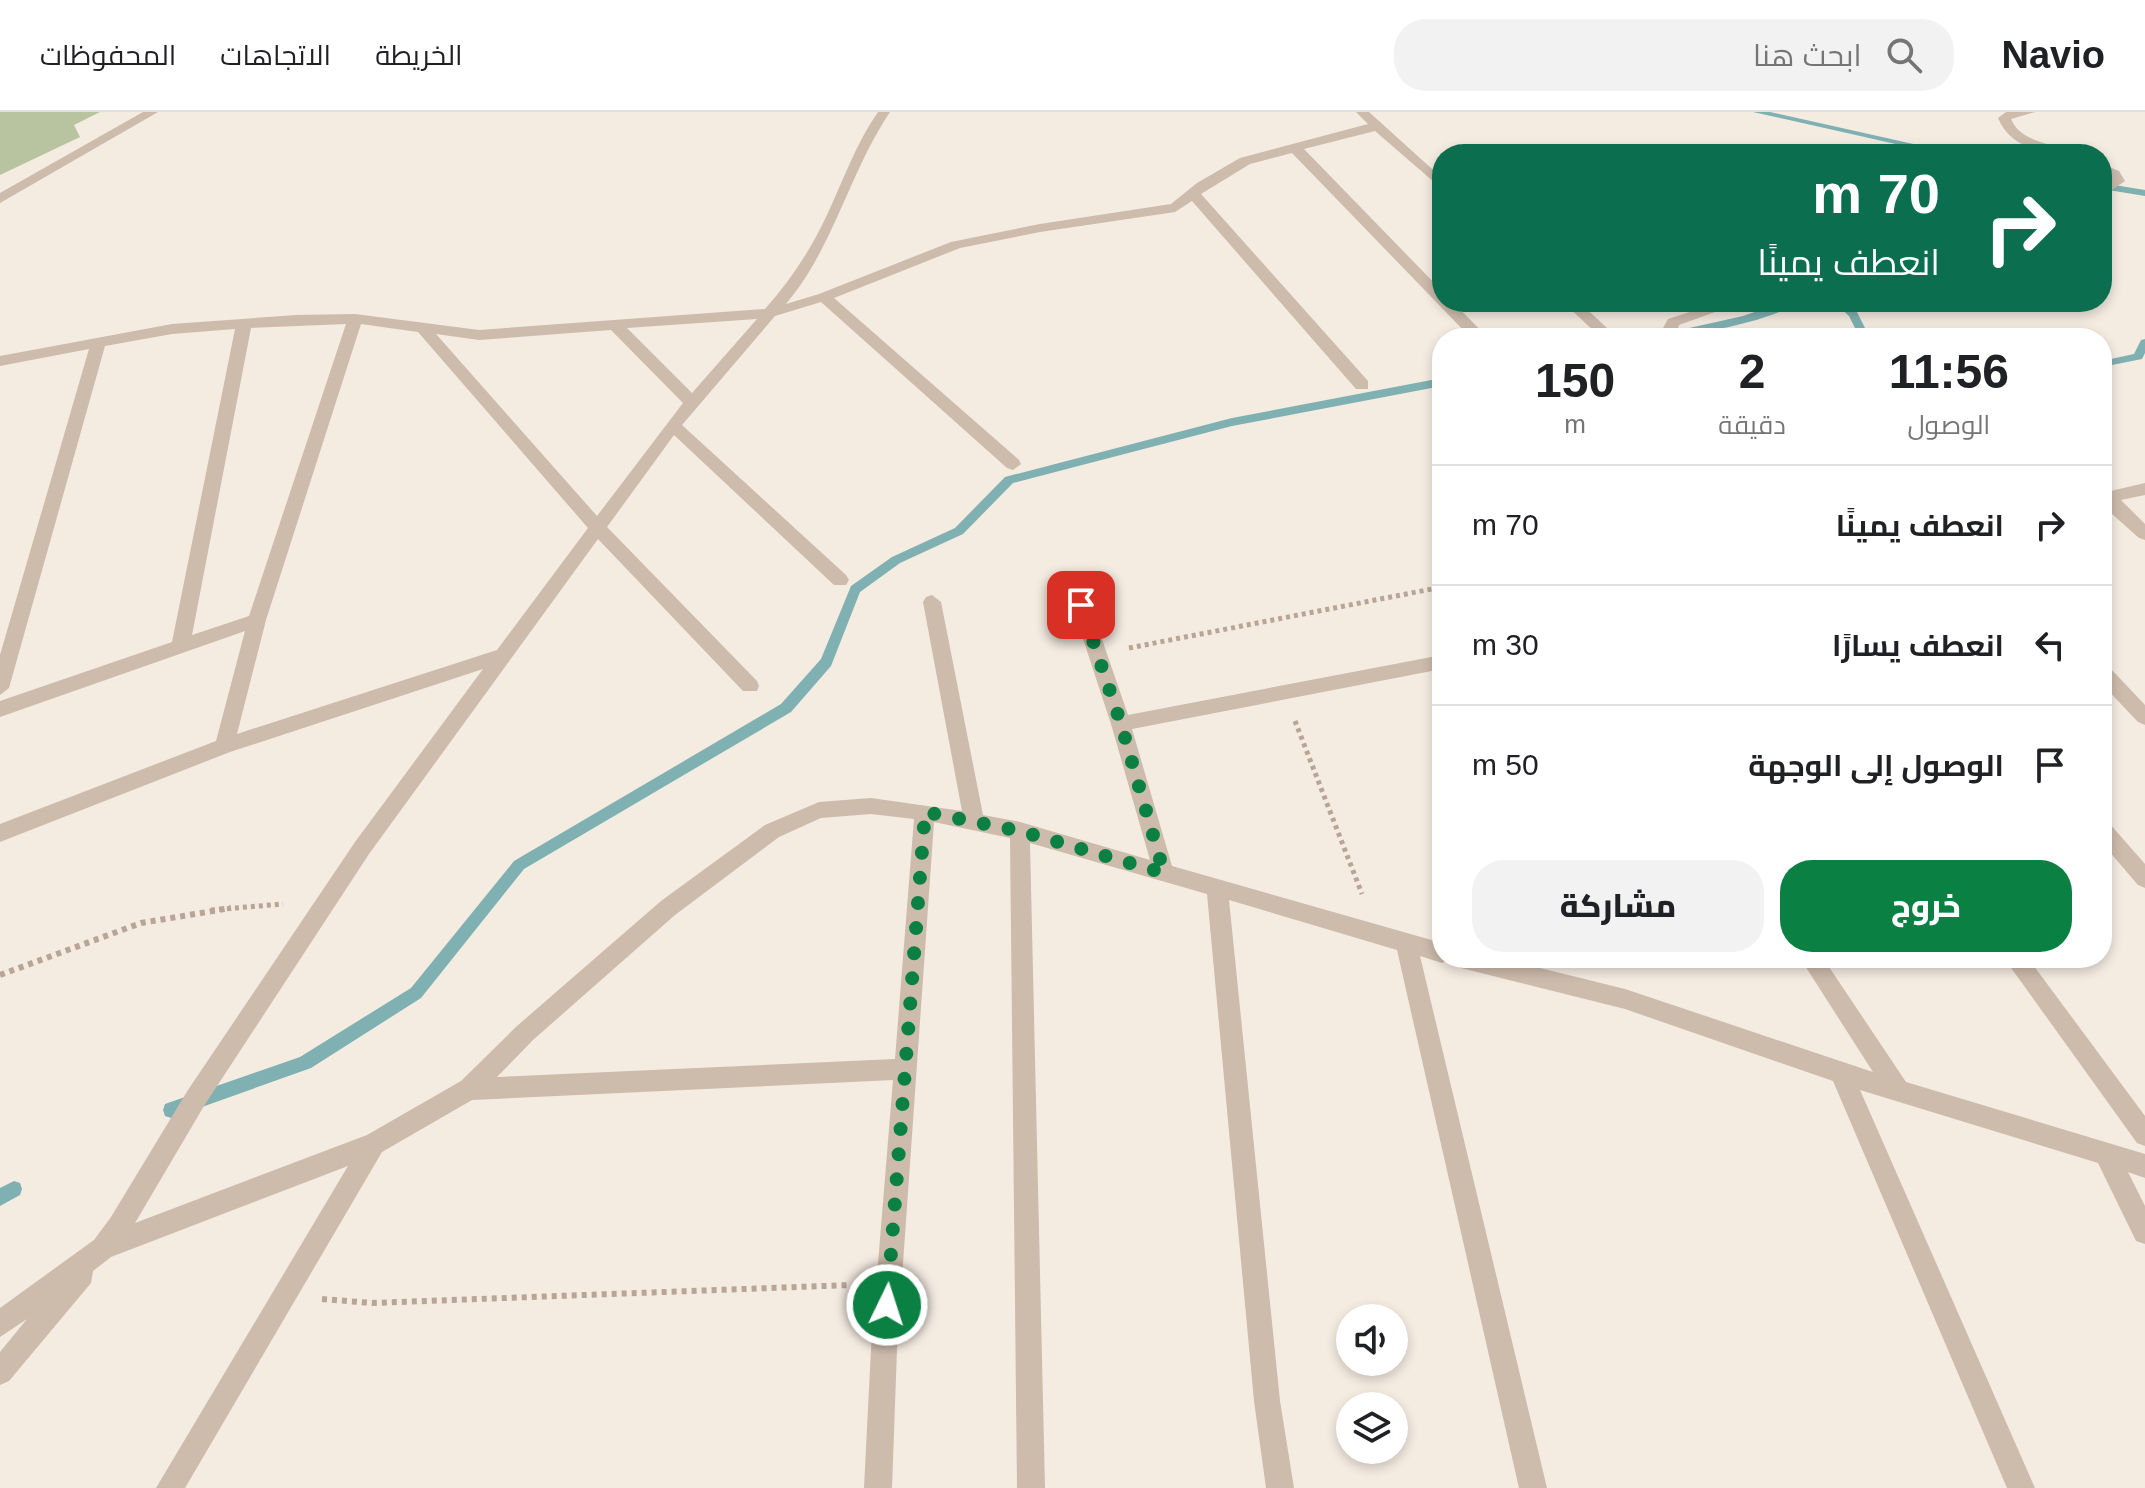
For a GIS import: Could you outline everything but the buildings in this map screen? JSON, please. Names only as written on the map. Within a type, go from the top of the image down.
[{"type":"street","points":[[0,199],[152,112]]},
{"type":"street","points":[[0,1372],[120,1226],[196,1098],[362,848],[501,656],[673,425],[798,280],[832,219],[867,137],[884,112]]},
{"type":"street","points":[[1362,112],[1432,176]]},
{"type":"street","points":[[2029,112],[2014,113],[2004,118],[2006,126],[2017,136],[2037,144]]},
{"type":"street","points":[[0,361],[172,329],[244,324],[355,319],[425,331],[479,335],[770,313],[824,297],[956,245],[1040,228],[1154,214],[1175,208],[1202,186],[1245,161],[1377,126]]},
{"type":"street","points":[[1294,147],[1432,290]]},
{"type":"street","points":[[1194,194],[1362,385]]},
{"type":"street","points":[[824,297],[1013,464]]},
{"type":"street","points":[[1454,312],[1470,328]]},
{"type":"street","points":[[1581,312],[1599,328]]},
{"type":"street","points":[[1674,328],[1673,322],[1680,317],[1699,312]]},
{"type":"street","points":[[224,746],[257,620],[355,319]]},
{"type":"street","points":[[181,644],[244,324]]},
{"type":"street","points":[[616,326],[692,403]]},
{"type":"street","points":[[425,331],[597,527],[750,686]]},
{"type":"street","points":[[0,688],[98,343]]},
{"type":"street","points":[[673,425],[840,580]]},
{"type":"street","points":[[2112,496],[2145,489]]},
{"type":"street","points":[[2112,504],[2145,534]]},
{"type":"street","points":[[1073,581],[1121,724],[1164,873]]},
{"type":"street","points":[[932,602],[974,822]]},
{"type":"street","points":[[0,709],[257,620]]},
{"type":"street","points":[[0,833],[224,746],[501,656]]},
{"type":"street","points":[[1121,724],[1432,664]]},
{"type":"street","points":[[2112,682],[2145,717]]},
{"type":"street","points":[[0,1324],[103,1248],[374,1144],[469,1089],[525,1033],[668,908],[772,831],[819,810],[871,806],[925,812],[1020,831],[1432,951]]},
{"type":"street","points":[[878,1488],[888,1284],[925,812]]},
{"type":"street","points":[[1020,831],[1031,1488]]},
{"type":"street","points":[[2112,841],[2145,879]]},
{"type":"street","points":[[1217,889],[1267,1401],[1280,1488]]},
{"type":"street","points":[[1407,945],[1533,1488]]},
{"type":"street","points":[[1501,968],[1625,999],[1841,1073],[2145,1166]]},
{"type":"street","points":[[1818,968],[1898,1090]]},
{"type":"street","points":[[2022,968],[2145,1135]]},
{"type":"street","points":[[469,1089],[905,1069]]},
{"type":"street","points":[[1841,1073],[2021,1488]]},
{"type":"street","points":[[170,1488],[374,1144]]},
{"type":"street","points":[[2106,1155],[2145,1232]]},
{"type":"path","points":[[1097,654],[1432,589]]},
{"type":"path","points":[[1284,692],[1378,936]]},
{"type":"path","points":[[0,975],[143,923],[208,910],[328,900]]},
{"type":"path","points":[[285,1295],[372,1303],[888,1284]]},
{"type":"green space","points":[[0,112],[100,112],[74,125],[80,137],[0,175]]},
{"type":"waterway","points":[[1757,112],[1906,144]]},
{"type":"waterway","points":[[2112,188],[2145,193]]},
{"type":"waterway","points":[[1704,328],[1766,312]]},
{"type":"waterway","points":[[1851,312],[1860,328]]},
{"type":"waterway","points":[[2112,362],[2138,357],[2145,342]]},
{"type":"waterway","points":[[171,1110],[305,1063],[416,993],[519,865],[786,708],[826,662],[855,589],[896,560],[959,531],[1009,480],[1232,422],[1432,384]]},
{"type":"waterway","points":[[0,1198],[14,1189]]},
{"type":"route","points":[[887,1305],[925,812],[1020,831],[1164,873],[1121,724],[1081,605]]}]
